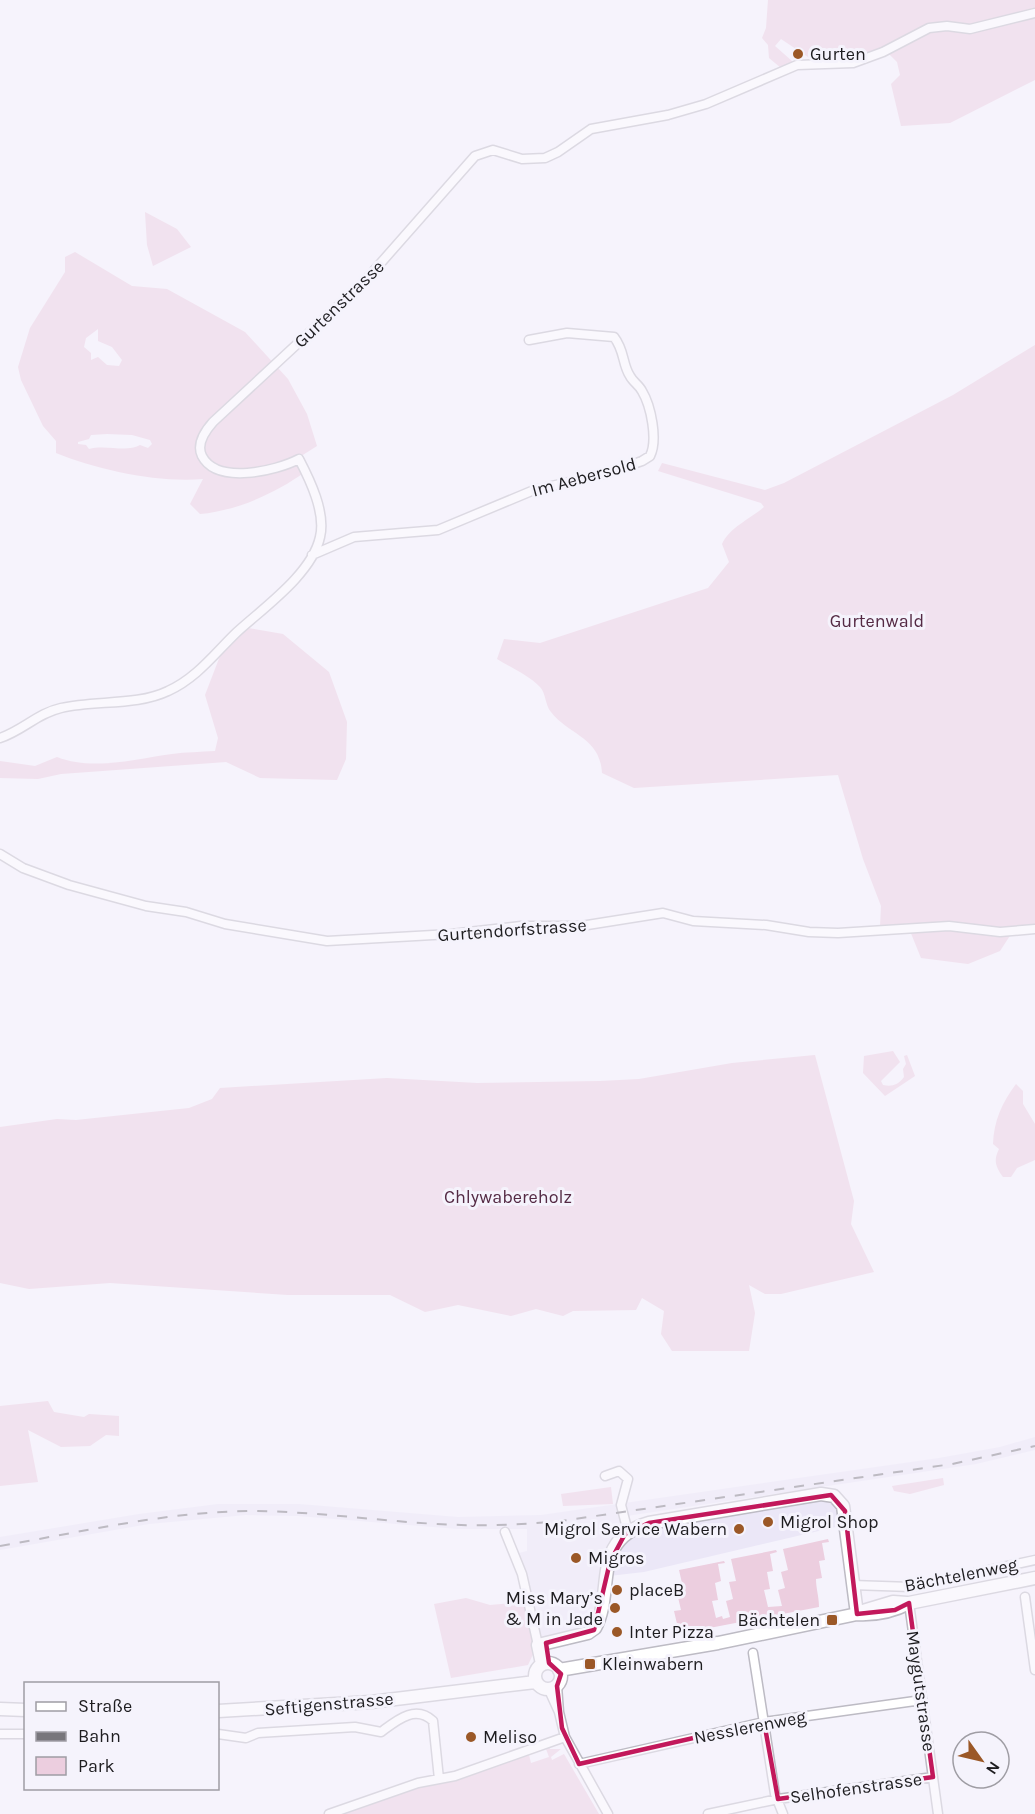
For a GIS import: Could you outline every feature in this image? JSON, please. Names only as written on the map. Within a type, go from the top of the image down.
[{"type":"main road","points":[[548,1676],[542,1644],[588,1633],[595,1628],[610,1562],[618,1543],[628,1532],[649,1523],[821,1494],[831,1495],[843,1506],[857,1614]]},
{"type":"main road","name":"Seftigenstrasse","points":[[219,1711],[371,1702],[548,1676],[664,1650],[679,1650],[857,1614],[872,1615],[895,1610],[909,1603],[1035,1578]]},
{"type":"main road","points":[[0,1709],[24,1710]]},
{"type":"street","name":"Gurtenstrasse","points":[[0,738],[41,714],[59,708],[154,696],[180,685],[277,599],[319,542],[321,527],[311,484],[299,459],[281,467],[246,473],[220,471],[203,458],[200,447],[203,435],[213,422],[364,282],[475,156],[493,150],[522,159],[545,158],[596,127],[668,115],[706,104],[798,65],[853,63],[883,52],[928,28],[947,26],[970,29],[1035,13]]},
{"type":"street","name":"Im Aebersold","points":[[311,555],[354,537],[438,530],[523,494],[608,473],[650,456],[654,443],[648,405],[643,392],[629,375],[622,348],[614,337],[567,333],[529,340]]},
{"type":"street","name":"Gurtendorfstrasse","points":[[0,854],[23,868],[69,885],[146,906],[186,912],[225,924],[327,941],[452,934],[521,926],[581,926],[663,913],[693,921],[766,925],[809,932],[838,933],[949,926],[1000,932],[1035,929]]},
{"type":"street","points":[[605,1476],[619,1471],[628,1479],[621,1505],[628,1532]]},
{"type":"street","points":[[505,1532],[522,1574],[542,1644]]},
{"type":"street","name":"Bächtelenweg","points":[[852,1585],[911,1587],[1035,1560]]},
{"type":"street","points":[[1025,1597],[1035,1670]]},
{"type":"street","name":"Maygutstrasse","points":[[909,1603],[938,1814]]},
{"type":"street","points":[[753,1653],[778,1798],[783,1814]]},
{"type":"street","points":[[548,1676],[565,1737],[608,1814]]},
{"type":"street","name":"Nesslerenweg","points":[[579,1764],[764,1722],[922,1700]]},
{"type":"street","points":[[219,1734],[246,1738],[258,1733],[355,1727],[381,1732],[401,1716],[421,1714],[433,1721],[439,1779]]},
{"type":"street","points":[[0,1734],[24,1734]]},
{"type":"street","points":[[329,1814],[418,1783],[454,1776],[565,1737]]},
{"type":"street","name":"Selhofenstrasse","points":[[708,1814],[778,1798],[933,1777]]},
{"type":"highlighted area","points":[[831,1495],[845,1511],[857,1614],[895,1610],[909,1603],[933,1777],[778,1799],[764,1722],[579,1764],[562,1728],[557,1686],[561,1674],[549,1663],[546,1643],[594,1630],[610,1562],[625,1534],[649,1523]]},
{"type":"shaded area","points":[[1035,1437],[1035,1450],[976,1464],[620,1517],[622,1529],[592,1626],[541,1639],[519,1553],[527,1551],[527,1529],[458,1529],[298,1516],[246,1515],[149,1524],[0,1550],[0,1537],[139,1514],[218,1504],[299,1504],[458,1517],[541,1515],[939,1458],[1000,1447]]},
{"type":"shaded area","points":[[823,1496],[837,1502],[840,1526],[644,1572],[609,1576],[621,1545],[636,1531]]},
{"type":"green space","points":[[768,0],[1035,0],[1035,9],[973,26],[944,24],[865,59],[814,61],[781,39],[775,46],[792,61],[802,61],[781,68],[769,58],[768,45],[762,38],[766,28]]},
{"type":"green space","points":[[1035,15],[1035,80],[950,123],[901,126],[891,84],[900,75],[897,62],[888,53],[930,32]]},
{"type":"green space","points":[[145,212],[177,229],[191,247],[153,266],[147,245]]},
{"type":"green space","points":[[75,252],[132,286],[167,289],[245,332],[288,379],[307,414],[317,446],[298,458],[305,472],[255,500],[228,509],[200,514],[190,504],[203,479],[167,479],[128,474],[90,465],[56,453],[56,441],[43,426],[21,380],[18,367],[30,328],[65,272],[65,257]],"holes":[[[98,329],[98,341],[112,347],[122,360],[119,366],[107,365],[98,357],[91,360],[91,353],[84,347],[86,338]],[[91,435],[132,435],[150,440],[152,444],[148,448],[140,445],[129,448],[89,449],[86,445],[78,444],[78,442],[89,439]]]},
{"type":"green space","name":"Gurtenwald","points":[[1035,345],[1035,926],[1015,928],[1000,951],[968,964],[921,958],[908,926],[880,927],[881,906],[863,859],[838,775],[634,788],[602,773],[596,752],[590,744],[551,712],[540,687],[525,675],[497,659],[504,639],[540,643],[708,588],[729,562],[722,544],[725,538],[764,507],[761,503],[658,471],[662,463],[765,490],[784,483],[953,395]]},
{"type":"green space","points":[[248,628],[283,634],[329,672],[347,722],[346,759],[337,780],[260,778],[226,762],[61,774],[38,779],[0,778],[0,761],[35,766],[57,757],[99,764],[177,753],[215,751],[218,738],[205,695],[220,656]]},
{"type":"green space","points":[[893,1051],[900,1062],[881,1081],[883,1085],[895,1085],[904,1077],[903,1069],[906,1064],[904,1056],[907,1055],[915,1076],[885,1096],[863,1073],[864,1056]]},
{"type":"green space","name":"Chlywabereholz","points":[[815,1055],[854,1201],[851,1224],[874,1272],[781,1294],[765,1294],[749,1285],[755,1313],[749,1351],[672,1351],[661,1334],[664,1311],[642,1298],[636,1310],[573,1311],[563,1316],[536,1309],[511,1316],[458,1305],[425,1312],[390,1295],[288,1295],[110,1283],[29,1289],[0,1283],[0,1127],[57,1119],[76,1120],[189,1108],[212,1099],[220,1088],[387,1078],[477,1083],[639,1079],[732,1063]]},
{"type":"green space","points":[[1016,1084],[1023,1091],[1023,1104],[1035,1124],[1035,1160],[1017,1168],[1011,1177],[1003,1177],[996,1164],[999,1149],[993,1144],[995,1127],[1000,1112]]},
{"type":"green space","points":[[48,1401],[54,1412],[84,1417],[89,1414],[119,1416],[119,1436],[106,1435],[90,1446],[61,1447],[28,1430],[38,1482],[0,1486],[0,1406]]},
{"type":"green space","points":[[943,1478],[944,1485],[910,1494],[894,1491],[892,1486]]},
{"type":"green space","points":[[611,1487],[613,1504],[563,1506],[561,1494]]},
{"type":"green space","points":[[828,1539],[829,1542],[822,1543],[825,1560],[819,1561],[822,1578],[816,1579],[819,1607],[673,1635],[671,1630],[678,1628],[674,1611],[681,1610],[677,1593],[684,1592],[679,1570],[724,1561],[725,1563],[718,1564],[721,1581],[715,1583],[718,1600],[712,1601],[716,1618],[722,1616],[723,1619],[730,1617],[726,1601],[733,1599],[729,1582],[736,1581],[731,1559],[776,1550],[777,1552],[770,1554],[773,1571],[767,1572],[770,1589],[764,1590],[768,1607],[782,1606],[778,1590],[785,1588],[781,1572],[788,1570],[783,1549]]},
{"type":"green space","points":[[466,1598],[490,1605],[524,1602],[536,1648],[528,1665],[451,1678],[434,1604]]},
{"type":"green space","points":[[549,1745],[550,1749],[561,1749],[551,1757],[552,1760],[564,1754],[599,1814],[336,1814],[420,1786],[458,1779],[529,1755],[531,1763],[549,1757],[546,1749]]},
{"type":"railway","points":[[0,1546],[124,1524],[217,1512],[301,1513],[461,1525],[561,1521],[952,1464],[1035,1446]]},
{"type":"place","name":"Gurten","points":[[798,54]]},
{"type":"place","name":"Migrol Shop","points":[[768,1522]]},
{"type":"place","name":"Migrol Service Wabern","points":[[739,1529]]},
{"type":"place","name":"Migros","points":[[576,1558]]},
{"type":"place","name":"placeB","points":[[617,1590]]},
{"type":"place","name":"Miss Mary’s & M in Jade","points":[[615,1608]]},
{"type":"place","name":"Bächtelen","points":[[832,1620]]},
{"type":"place","name":"Inter Pizza","points":[[617,1632]]},
{"type":"place","name":"Kleinwabern","points":[[590,1664]]},
{"type":"place","name":"Meliso","points":[[471,1737]]}]
